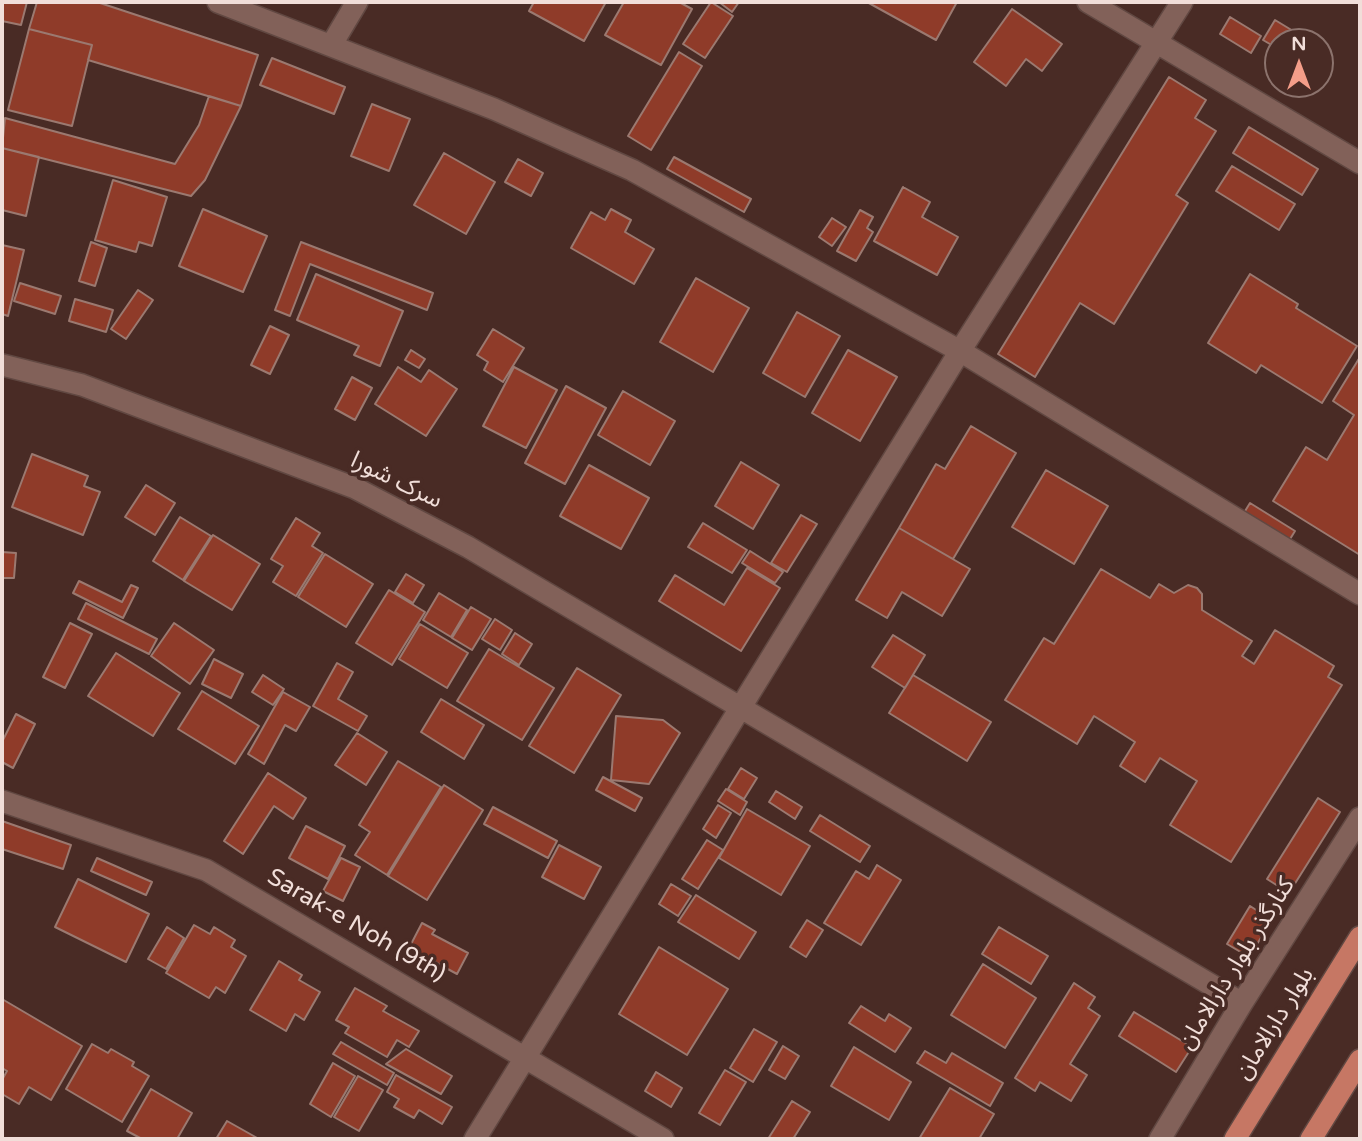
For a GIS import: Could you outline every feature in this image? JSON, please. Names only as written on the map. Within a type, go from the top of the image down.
[{"type":"main road","name":"بلوار دارالامان","points":[[1235,1139],[1360,937]]},
{"type":"main road","points":[[1311,1139],[1360,1060]]},
{"type":"street","points":[[218,2],[494,109],[632,170],[960,351],[1360,594]]},
{"type":"street","points":[[332,44],[357,2]]},
{"type":"street","points":[[1088,2],[1360,163]]},
{"type":"street","points":[[475,1139],[960,351],[1182,2]]},
{"type":"street","name":"سرک شورا","points":[[2,365],[82,385],[355,488],[468,547],[1242,1003]]},
{"type":"street","name":"Sarak-e Noh (9th)","points":[[2,801],[206,870],[527,1056],[663,1139]]},
{"type":"street","name":"کنارگذر بلوار دارالامان","points":[[1160,1139],[1242,1003],[1360,818]]},
{"type":"building","points":[[2,2],[27,2],[21,25],[2,21]]},
{"type":"building","points":[[37,2],[97,2],[258,55],[241,106],[88,60],[92,45],[29,29]]},
{"type":"building","points":[[534,2],[606,2],[584,41],[529,11]]},
{"type":"building","points":[[624,2],[679,2],[692,9],[661,65],[605,35]]},
{"type":"building","points":[[711,2],[733,16],[705,58],[683,44]]},
{"type":"building","points":[[719,2],[739,2],[732,12]]},
{"type":"building","points":[[867,2],[957,2],[936,40]]},
{"type":"building","points":[[1012,9],[1062,44],[1042,71],[1026,59],[1006,86],[974,62]]},
{"type":"building","points":[[1230,17],[1261,36],[1251,53],[1220,34]]},
{"type":"building","points":[[1275,20],[1288,28],[1270,28]]},
{"type":"building","points":[[29,29],[92,45],[72,126],[8,110]]},
{"type":"building","points":[[679,52],[702,66],[651,150],[628,136]]},
{"type":"building","points":[[272,58],[345,87],[334,114],[260,85]]},
{"type":"building","points":[[1169,77],[1206,100],[1195,118],[1216,131],[1176,195],[1188,203],[1114,324],[1080,303],[1035,377],[998,354]]},
{"type":"building","points":[[209,96],[241,106],[205,180],[191,196],[2,148],[5,118],[175,164],[199,125]]},
{"type":"building","points":[[372,104],[410,119],[389,171],[351,156]]},
{"type":"building","points":[[1249,127],[1318,169],[1302,195],[1233,153]]},
{"type":"building","points":[[2,148],[39,157],[26,216],[2,210]]},
{"type":"building","points":[[444,153],[495,182],[466,234],[414,205]]},
{"type":"building","points":[[674,157],[751,199],[744,212],[667,169]]},
{"type":"building","points":[[518,159],[543,173],[531,196],[505,182]]},
{"type":"building","points":[[1232,166],[1295,204],[1279,230],[1216,191]]},
{"type":"building","points":[[113,180],[167,197],[152,246],[139,242],[136,252],[95,240]]},
{"type":"building","points":[[903,187],[930,202],[922,217],[958,237],[937,275],[874,241]]},
{"type":"building","points":[[203,209],[267,236],[243,292],[179,266]]},
{"type":"building","points":[[611,209],[631,220],[625,232],[654,249],[634,284],[571,248],[591,212],[605,220]]},
{"type":"building","points":[[860,210],[873,217],[867,228],[873,232],[856,261],[837,251]]},
{"type":"building","points":[[832,218],[846,227],[832,246],[819,237]]},
{"type":"building","points":[[91,242],[107,248],[95,286],[79,281]]},
{"type":"building","points":[[301,242],[433,293],[427,310],[310,264],[290,316],[275,310]]},
{"type":"building","points":[[2,245],[24,250],[8,316],[2,314]]},
{"type":"building","points":[[316,274],[403,311],[380,366],[354,355],[359,346],[297,320]]},
{"type":"building","points":[[1250,274],[1298,304],[1296,308],[1357,346],[1322,403],[1261,365],[1256,373],[1208,343]]},
{"type":"building","points":[[696,278],[749,308],[713,372],[660,342]]},
{"type":"building","points":[[20,283],[61,296],[55,314],[14,301]]},
{"type":"building","points":[[138,290],[153,300],[126,339],[111,329]]},
{"type":"building","points":[[75,299],[113,310],[106,332],[69,321]]},
{"type":"building","points":[[797,312],[840,336],[805,397],[763,373]]},
{"type":"building","points":[[270,326],[289,335],[270,374],[251,365]]},
{"type":"building","points":[[493,329],[524,348],[503,382],[484,370],[488,362],[477,355]]},
{"type":"building","points":[[411,350],[425,359],[419,368],[405,360]]},
{"type":"building","points":[[848,350],[897,377],[860,441],[812,413]]},
{"type":"building","points":[[1360,357],[1360,555],[1273,501],[1306,447],[1327,460],[1354,415],[1333,401]]},
{"type":"building","points":[[398,367],[421,382],[429,370],[457,389],[426,436],[375,404]]},
{"type":"building","points":[[514,367],[557,390],[526,448],[483,426]]},
{"type":"building","points":[[352,377],[372,388],[355,420],[335,409]]},
{"type":"building","points":[[566,386],[606,408],[565,484],[525,463]]},
{"type":"building","points":[[623,391],[675,421],[650,465],[598,435]]},
{"type":"building","points":[[971,426],[1016,453],[953,559],[899,528],[936,464],[945,469]]},
{"type":"building","points":[[32,454],[88,476],[84,486],[100,492],[83,535],[12,507]]},
{"type":"building","points":[[741,462],[779,485],[753,529],[715,506]]},
{"type":"building","points":[[589,465],[649,498],[621,549],[560,516]]},
{"type":"building","points":[[1046,470],[1108,506],[1074,564],[1012,527]]},
{"type":"building","points":[[146,485],[175,503],[155,535],[125,517]]},
{"type":"building","points":[[1250,503],[1295,531],[1287,544],[1242,516]]},
{"type":"building","points":[[801,515],[817,524],[787,572],[771,563]]},
{"type":"building","points":[[180,517],[211,536],[183,580],[153,561]]},
{"type":"building","points":[[296,518],[320,533],[312,546],[323,553],[296,596],[273,582],[283,566],[271,559]]},
{"type":"building","points":[[703,523],[747,550],[732,573],[688,547]]},
{"type":"building","points":[[899,528],[970,569],[942,616],[902,592],[887,618],[856,600]]},
{"type":"building","points":[[213,535],[260,564],[232,610],[184,581]]},
{"type":"building","points":[[750,551],[783,572],[775,583],[742,563]]},
{"type":"building","points":[[2,552],[16,553],[14,578],[2,578]]},
{"type":"building","points":[[325,554],[373,584],[346,627],[298,597]]},
{"type":"building","points":[[747,568],[780,588],[741,651],[659,601],[675,575],[724,605]]},
{"type":"building","points":[[1101,569],[1150,598],[1159,584],[1174,593],[1188,585],[1197,588],[1202,594],[1202,610],[1252,641],[1242,656],[1254,664],[1275,630],[1334,666],[1328,677],[1342,685],[1231,862],[1170,825],[1197,781],[1160,758],[1145,782],[1120,766],[1135,742],[1094,716],[1077,744],[1005,700],[1044,638],[1054,644]]},
{"type":"building","points":[[406,574],[424,585],[413,603],[395,592]]},
{"type":"building","points":[[79,581],[122,602],[131,585],[138,588],[123,618],[73,593]]},
{"type":"building","points":[[389,590],[425,612],[392,665],[356,643]]},
{"type":"building","points":[[439,593],[467,610],[451,637],[423,620]]},
{"type":"building","points":[[86,603],[157,639],[149,654],[78,619]]},
{"type":"building","points":[[471,607],[491,619],[472,650],[452,638]]},
{"type":"building","points":[[495,619],[512,630],[500,650],[482,639]]},
{"type":"building","points":[[70,623],[92,634],[65,688],[43,677]]},
{"type":"building","points":[[174,623],[214,650],[190,684],[151,656]]},
{"type":"building","points":[[420,624],[468,653],[447,688],[399,659]]},
{"type":"building","points":[[515,633],[532,644],[519,665],[502,654]]},
{"type":"building","points":[[893,635],[925,655],[905,688],[872,667]]},
{"type":"building","points":[[489,649],[554,688],[522,740],[457,701]]},
{"type":"building","points":[[116,653],[180,693],[153,736],[88,696]]},
{"type":"building","points":[[214,659],[243,674],[231,698],[202,684]]},
{"type":"building","points":[[337,663],[353,672],[338,699],[367,716],[358,731],[313,706]]},
{"type":"building","points":[[577,668],[621,695],[574,773],[529,746]]},
{"type":"building","points":[[263,675],[284,689],[273,705],[252,692]]},
{"type":"building","points":[[913,675],[991,722],[967,761],[889,713]]},
{"type":"building","points":[[202,691],[259,726],[235,764],[178,729]]},
{"type":"building","points":[[283,692],[310,707],[296,731],[285,725],[264,764],[248,754]]},
{"type":"building","points":[[441,699],[484,725],[464,759],[421,732]]},
{"type":"building","points":[[16,714],[35,724],[13,768],[2,762],[2,742]]},
{"type":"building","points":[[616,716],[663,720],[680,733],[649,784],[611,780]]},
{"type":"building","points":[[357,733],[387,752],[366,785],[335,765]]},
{"type":"building","points":[[398,761],[441,787],[387,875],[355,855],[370,832],[359,825]]},
{"type":"building","points":[[741,768],[757,778],[744,799],[728,789]]},
{"type":"building","points":[[268,773],[306,798],[293,819],[274,806],[243,854],[224,841]]},
{"type":"building","points":[[603,777],[642,798],[635,811],[596,790]]},
{"type":"building","points":[[444,785],[483,810],[427,900],[388,876]]},
{"type":"building","points":[[726,789],[747,802],[740,815],[718,801]]},
{"type":"building","points":[[776,791],[802,807],[795,819],[769,802]]},
{"type":"building","points":[[1318,798],[1340,812],[1289,893],[1267,879]]},
{"type":"building","points":[[718,805],[731,813],[716,838],[703,829]]},
{"type":"building","points":[[493,807],[557,841],[548,858],[484,824]]},
{"type":"building","points":[[747,809],[810,846],[781,895],[719,858]]},
{"type":"building","points":[[820,815],[870,846],[860,862],[810,831]]},
{"type":"building","points":[[2,821],[71,845],[63,869],[2,849]]},
{"type":"building","points":[[306,826],[345,846],[328,879],[289,858]]},
{"type":"building","points":[[707,840],[723,850],[698,889],[682,879]]},
{"type":"building","points":[[559,845],[601,867],[584,899],[542,877]]},
{"type":"building","points":[[97,858],[152,882],[146,895],[91,871]]},
{"type":"building","points":[[341,858],[360,867],[343,901],[323,891]]},
{"type":"building","points":[[877,865],[901,880],[861,945],[824,923],[856,871],[869,879]]},
{"type":"building","points":[[78,879],[149,914],[126,962],[55,927]]},
{"type":"building","points":[[671,884],[691,896],[678,916],[659,904]]},
{"type":"building","points":[[696,895],[756,932],[739,959],[678,922]]},
{"type":"building","points":[[1250,906],[1272,920],[1249,957],[1227,944]]},
{"type":"building","points":[[807,920],[823,930],[806,957],[790,947]]},
{"type":"building","points":[[422,923],[435,930],[432,934],[468,953],[457,974],[409,948]]},
{"type":"building","points":[[194,925],[210,934],[214,927],[235,940],[231,947],[246,956],[225,993],[216,987],[209,998],[166,973]]},
{"type":"building","points":[[167,927],[184,938],[166,969],[148,959]]},
{"type":"building","points":[[999,927],[1048,956],[1031,984],[982,954]]},
{"type":"building","points":[[659,947],[728,989],[687,1055],[619,1014]]},
{"type":"building","points":[[279,961],[302,975],[299,980],[320,992],[304,1020],[295,1014],[286,1031],[250,1010]]},
{"type":"building","points":[[983,964],[1036,998],[1005,1048],[951,1015]]},
{"type":"building","points":[[1074,983],[1095,997],[1088,1008],[1100,1016],[1070,1064],[1087,1075],[1071,1101],[1040,1082],[1035,1091],[1015,1078]]},
{"type":"building","points":[[355,988],[387,1006],[383,1011],[419,1031],[409,1047],[397,1040],[387,1057],[345,1033],[349,1027],[336,1020]]},
{"type":"building","points":[[2,999],[82,1046],[51,1100],[29,1087],[19,1104],[2,1094],[2,1080],[7,1071],[2,1068]]},
{"type":"building","points":[[861,1006],[885,1021],[889,1014],[911,1028],[895,1052],[849,1023]]},
{"type":"building","points":[[1134,1012],[1192,1047],[1176,1072],[1119,1036]]},
{"type":"building","points":[[754,1029],[777,1042],[753,1082],[730,1068]]},
{"type":"building","points":[[341,1042],[394,1073],[387,1085],[333,1054]]},
{"type":"building","points":[[92,1044],[108,1053],[111,1049],[134,1062],[132,1066],[149,1076],[122,1122],[66,1089]]},
{"type":"building","points":[[783,1046],[799,1056],[785,1079],[769,1070]]},
{"type":"building","points":[[854,1047],[911,1082],[889,1120],[831,1086]]},
{"type":"building","points":[[406,1049],[452,1076],[441,1094],[386,1064]]},
{"type":"building","points":[[925,1051],[946,1063],[952,1053],[1003,1083],[990,1106],[917,1063]]},
{"type":"building","points":[[333,1063],[355,1076],[331,1117],[310,1104]]},
{"type":"building","points":[[725,1070],[746,1082],[720,1125],[699,1113]]},
{"type":"building","points":[[656,1072],[682,1088],[671,1107],[645,1091]]},
{"type":"building","points":[[396,1075],[452,1107],[442,1124],[419,1110],[414,1118],[394,1107],[399,1099],[387,1092]]},
{"type":"building","points":[[358,1076],[383,1090],[359,1131],[334,1117]]},
{"type":"building","points":[[950,1088],[994,1114],[979,1139],[919,1139]]},
{"type":"building","points":[[151,1089],[192,1113],[177,1139],[142,1139],[127,1131]]},
{"type":"building","points":[[792,1101],[810,1112],[793,1139],[768,1139]]},
{"type":"building","points":[[227,1121],[259,1139],[216,1139]]}]
